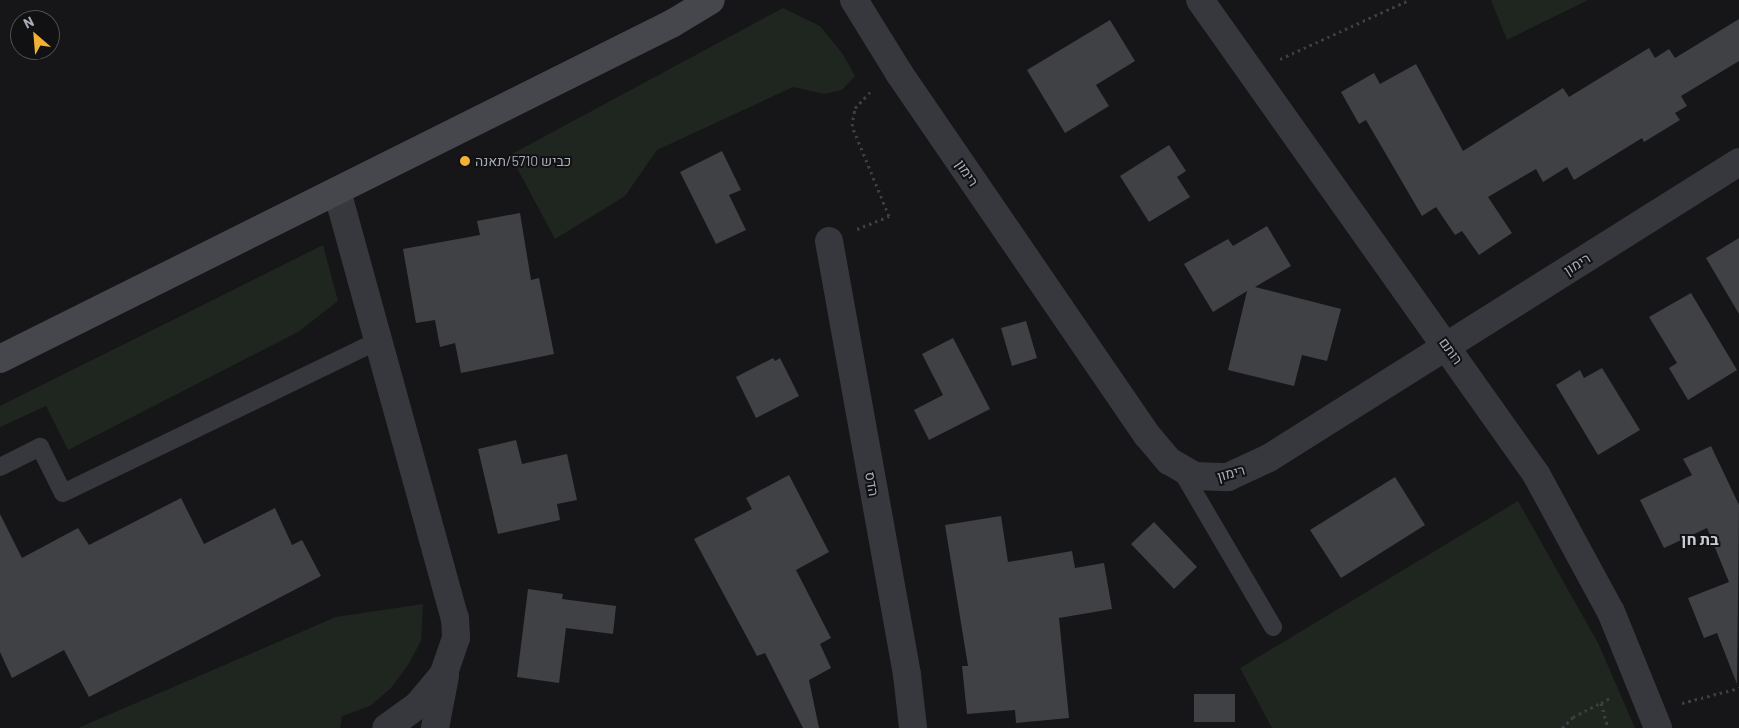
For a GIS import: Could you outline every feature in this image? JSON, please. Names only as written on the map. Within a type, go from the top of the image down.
[{"type":"main road","points":[[0,359],[673,24],[711,0]]},
{"type":"street","name":"רימון","points":[[854,0],[895,66],[1147,435],[1181,470],[1211,479],[1228,477],[1247,470],[1739,162]]},
{"type":"street","name":"רותם","points":[[1200,0],[1536,474],[1576,542],[1611,612],[1655,720]]},
{"type":"street","points":[[337,191],[455,618],[456,638],[447,667],[435,728]]},
{"type":"street","name":"הדס","points":[[829,241],[907,675],[913,728]]},
{"type":"street","points":[[386,728],[418,705],[447,667]]},
{"type":"lane","points":[[0,467],[40,447],[63,493],[379,340]]},
{"type":"lane","points":[[1181,470],[1273,627]]},
{"type":"path","points":[[1251,72],[1409,0]]},
{"type":"path","points":[[829,241],[889,216],[852,126],[855,108],[895,66]]},
{"type":"path","points":[[1655,720],[1739,688]]},
{"type":"path","points":[[1562,728],[1573,717],[1601,703],[1608,728]]},
{"type":"shaded area","points":[[1491,0],[1588,0],[1507,40]]},
{"type":"shaded area","points":[[783,8],[820,26],[842,53],[855,76],[842,90],[824,94],[793,87],[657,150],[625,196],[555,239],[510,155]]},
{"type":"shaded area","points":[[323,245],[338,301],[298,332],[68,450],[46,406],[0,427],[0,406]]},
{"type":"shaded area","points":[[1518,501],[1598,643],[1635,728],[1272,728],[1240,668]]},
{"type":"shaded area","points":[[423,604],[421,641],[408,665],[391,688],[370,706],[342,716],[340,728],[78,728],[336,617]]},
{"type":"building","points":[[1739,19],[1739,61],[1681,96],[1687,106],[1675,113],[1680,120],[1644,142],[1642,138],[1574,180],[1567,167],[1543,182],[1536,169],[1488,197],[1512,233],[1479,255],[1462,231],[1455,235],[1436,207],[1422,216],[1366,120],[1359,124],[1341,92],[1374,73],[1380,84],[1416,64],[1463,151],[1563,88],[1569,97],[1649,48],[1655,58],[1669,49],[1675,58]]},
{"type":"building","points":[[1110,20],[1135,61],[1096,85],[1109,106],[1065,133],[1027,70]]},
{"type":"building","points":[[1169,145],[1186,171],[1177,177],[1190,197],[1149,222],[1120,176]]},
{"type":"building","points":[[722,151],[741,190],[729,195],[746,230],[716,244],[680,172]]},
{"type":"building","points":[[520,213],[531,280],[539,278],[554,354],[461,373],[455,343],[440,347],[435,320],[416,323],[403,249],[480,235],[477,221]]},
{"type":"building","points":[[1267,226],[1291,266],[1255,287],[1341,309],[1327,361],[1302,355],[1294,386],[1228,370],[1247,291],[1213,312],[1184,264],[1228,239],[1233,246]]},
{"type":"building","points":[[1739,238],[1739,314],[1706,258]]},
{"type":"building","points":[[1691,293],[1737,370],[1688,400],[1669,368],[1677,363],[1649,317]]},
{"type":"building","points":[[1026,321],[1037,358],[1012,366],[1001,328]]},
{"type":"building","points":[[953,338],[990,409],[929,440],[914,410],[943,395],[922,354]]},
{"type":"building","points":[[773,358],[775,361],[780,358],[799,396],[756,418],[736,377]]},
{"type":"building","points":[[1602,368],[1640,430],[1598,455],[1556,385],[1580,370],[1584,378]]},
{"type":"building","points":[[516,440],[522,464],[567,454],[577,500],[557,504],[560,520],[498,534],[478,449]]},
{"type":"building","points":[[1711,446],[1739,505],[1737,684],[1717,633],[1704,638],[1688,598],[1729,582],[1707,528],[1664,548],[1640,500],[1692,475],[1683,459]]},
{"type":"building","points":[[789,475],[829,552],[796,570],[831,638],[820,644],[831,668],[809,680],[819,728],[803,728],[765,653],[757,656],[694,539],[752,509],[746,498]]},
{"type":"building","points":[[1395,477],[1425,525],[1341,578],[1310,530]]},
{"type":"building","points":[[181,498],[204,544],[275,508],[292,545],[302,540],[321,576],[89,697],[64,650],[12,678],[0,652],[0,514],[22,558],[78,528],[89,545]]},
{"type":"building","points":[[1001,516],[1008,562],[1072,551],[1075,568],[1104,563],[1112,609],[1059,618],[1069,718],[1016,723],[1015,710],[967,714],[962,666],[968,666],[945,525]]},
{"type":"building","points":[[1154,522],[1197,567],[1174,589],[1131,544]]},
{"type":"building","points":[[528,589],[563,594],[562,599],[616,606],[613,634],[566,628],[559,683],[517,677]]},
{"type":"building","points":[[1194,694],[1235,694],[1235,722],[1194,722]]},
{"type":"place","name":"כביש 5710/תאנה","points":[[465,161]]},
{"type":"district","name":"בת חן","points":[[1700,539]]}]
